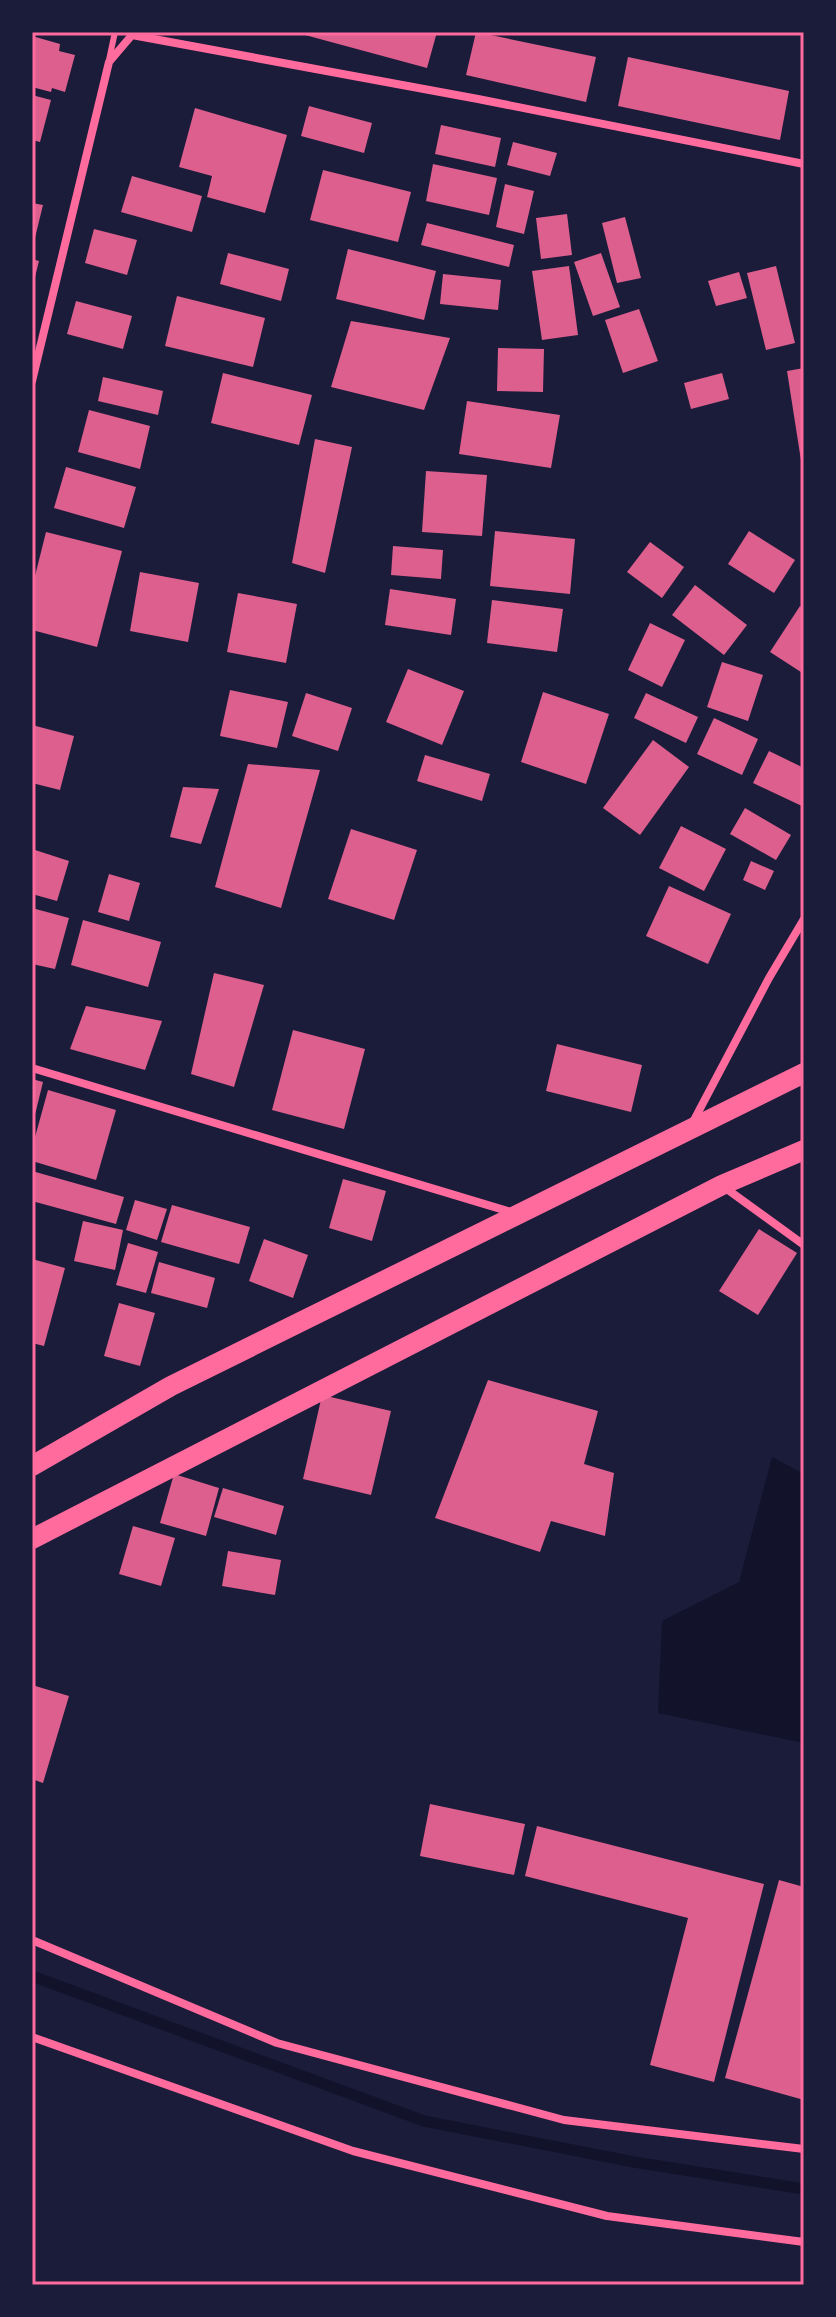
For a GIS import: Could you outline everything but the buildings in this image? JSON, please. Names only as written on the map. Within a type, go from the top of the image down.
[{"type":"main road","points":[[32,1466],[171,1386],[804,1073]]},
{"type":"main road","points":[[32,1539],[722,1185],[804,1150]]},
{"type":"street","points":[[32,381],[109,62],[132,35],[804,164]]},
{"type":"street","points":[[689,1130],[769,978],[804,919]]},
{"type":"street","points":[[32,1068],[518,1214]]},
{"type":"street","points":[[722,1185],[804,1245]]},
{"type":"street","points":[[32,1940],[277,2043],[564,2120],[804,2149]]},
{"type":"street","points":[[32,2037],[353,2151],[607,2216],[804,2242]]},
{"type":"lane","points":[[109,62],[115,32]]},
{"type":"shaded area","points":[[772,1457],[804,1474],[804,1743],[658,1713],[662,1621],[739,1582]]},
{"type":"waterway","points":[[32,1976],[424,2121],[634,2162],[804,2189]]}]
